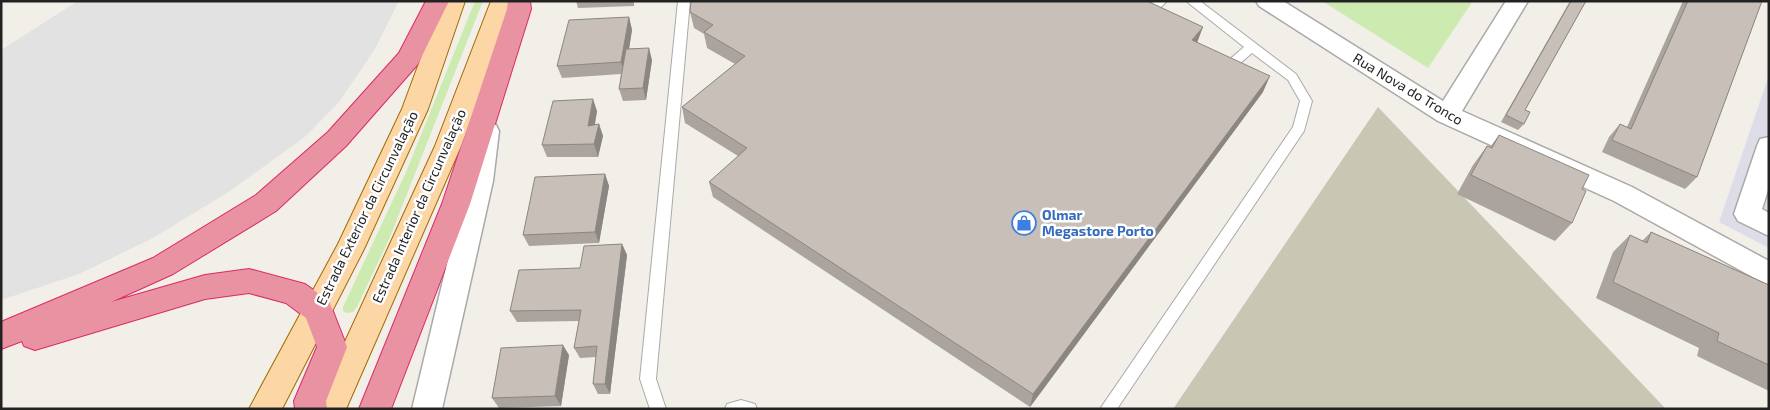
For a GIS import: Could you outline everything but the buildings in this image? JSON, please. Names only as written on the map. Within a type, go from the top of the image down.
[{"type":"highway","points":[[1,336],[162,266],[266,203],[337,139],[409,58],[438,1]]},
{"type":"highway","points":[[375,409],[456,204],[493,94],[519,9],[519,1]]},
{"type":"highway","points":[[1,347],[205,287],[249,281],[295,293],[318,310],[332,347],[310,402],[312,409]]},
{"type":"main road","name":"Estrada Exterior da Circunvalação","points":[[265,409],[350,249],[415,109],[454,1]]},
{"type":"main road","name":"Estrada Interior da Circunvalação","points":[[330,409],[448,146],[503,1]]},
{"type":"street","name":"Rua Nova do Tronco","points":[[1267,1],[1447,115],[1623,194],[1769,275]]},
{"type":"street","points":[[1447,115],[1517,1]]},
{"type":"street","name":"Estrada Interior da Circunvalação","points":[[427,409],[480,181],[493,94]]},
{"type":"street","points":[[1769,146],[1746,214],[1769,225]]},
{"type":"lane","points":[[658,409],[648,379],[684,1]]},
{"type":"lane","points":[[1148,13],[1160,1]]},
{"type":"lane","points":[[1108,409],[1299,128],[1306,101],[1292,77],[1192,1]]},
{"type":"lane","points":[[1226,69],[1252,47]]},
{"type":"lane","points":[[733,409],[741,407],[749,409]]},
{"type":"shaded area","points":[[78,1],[399,1],[375,49],[339,102],[306,136],[230,191],[153,238],[79,274],[1,300],[1,50]]},
{"type":"shaded area","points":[[1769,75],[1769,248],[1719,222]]},
{"type":"shaded area","points":[[1378,107],[1666,409],[1173,409]]},
{"type":"green space","points":[[475,1],[483,1],[390,237],[357,307],[353,312],[346,313],[343,311],[343,307],[406,172]]},
{"type":"green space","points":[[1322,1],[1473,1],[1428,68]]},
{"type":"place","name":"Olmar Megastore Porto","points":[[1024,223]]}]
